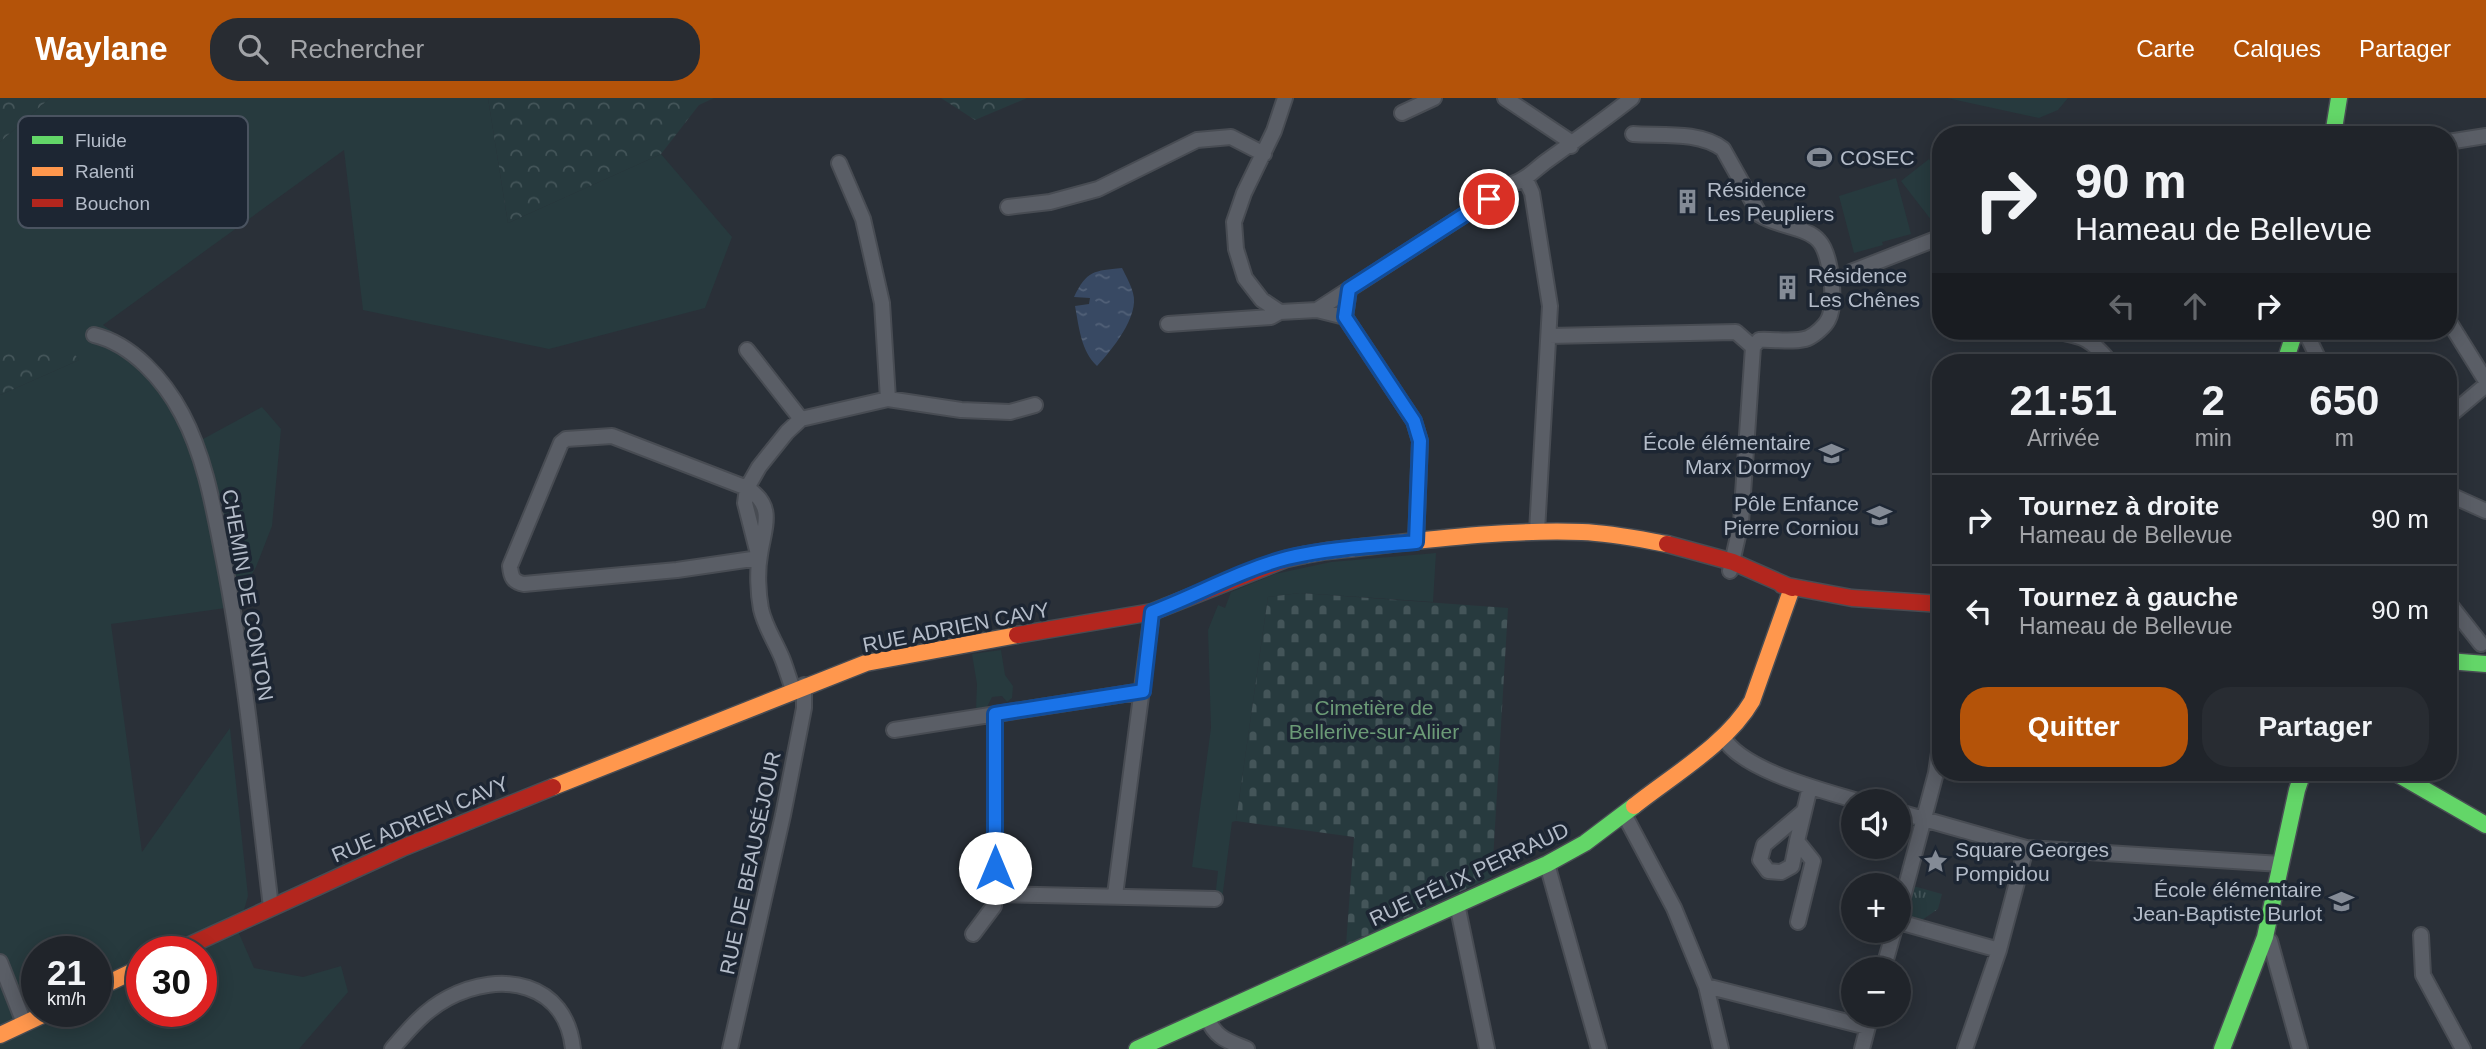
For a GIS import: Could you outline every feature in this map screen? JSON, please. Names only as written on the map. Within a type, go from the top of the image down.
[{"type":"main road","points":[[2334,126],[2339,98]]},
{"type":"main road","name":"RUE ADRIEN CAVY","points":[[209,936],[402,848],[798,687],[866,663],[1152,612],[1286,559],[1327,551],[1537,531],[1624,536],[1703,555],[1731,566],[1748,578],[1792,588],[1855,598],[1932,603]]},
{"type":"main road","name":"RUE FÉLIX PERRAUD","points":[[1142,1048],[1547,864],[1584,843],[1723,737],[1742,718],[1752,701],[1792,588]]},
{"type":"main road","points":[[2457,662],[2482,663]]},
{"type":"main road","points":[[2222,1049],[2265,937],[2299,781]]},
{"type":"main road","points":[[2410,781],[2486,825]]},
{"type":"main road","points":[[0,1035],[21,1024]]},
{"type":"street","points":[[1280,312],[1262,300],[1245,278],[1236,249],[1234,222],[1285,98]]},
{"type":"street","points":[[1402,113],[1434,98]]},
{"type":"street","points":[[1505,98],[1567,140],[1571,146]]},
{"type":"street","points":[[1317,310],[1512,184],[1526,180],[1546,161],[1571,146],[1632,98]]},
{"type":"street","points":[[1633,134],[1699,138],[1716,144],[1723,149],[1760,215],[1770,222],[1813,235],[1820,242],[1831,274],[1829,319],[1807,338],[1759,340],[1754,347],[1741,523],[1731,566]]},
{"type":"street","points":[[2457,141],[2486,136]]},
{"type":"street","points":[[1008,207],[1050,202],[1098,188],[1197,139],[1231,137],[1264,154]]},
{"type":"street","points":[[839,163],[863,219],[882,303],[888,399]]},
{"type":"street","points":[[1526,180],[1532,193],[1550,306],[1537,531]]},
{"type":"street","points":[[1851,272],[1932,240]]},
{"type":"street","points":[[1349,289],[1345,317],[1414,421],[1420,441],[1416,542]]},
{"type":"street","points":[[1168,324],[1271,317],[1280,312],[1317,310],[1345,317]]},
{"type":"street","points":[[1549,336],[1735,332],[1754,347]]},
{"type":"street","name":"CHEMIN DE CONTON","points":[[94,335],[111,339],[143,363],[166,387],[183,415],[200,458],[211,494],[233,607],[271,907]]},
{"type":"street","points":[[2457,335],[2486,383],[2457,409]]},
{"type":"street","points":[[2087,340],[2103,354]]},
{"type":"street","points":[[747,350],[801,419]]},
{"type":"street","points":[[798,687],[765,624],[761,606],[759,558],[745,503],[747,488],[759,467],[787,432],[801,419],[888,399],[961,410],[1010,412],[1035,405]]},
{"type":"street","points":[[747,488],[612,436],[566,439],[561,443],[510,566],[510,576],[516,583],[524,584],[677,570],[759,558]]},
{"type":"street","points":[[2457,498],[2486,511]]},
{"type":"street","points":[[2457,611],[2484,639],[2482,663]]},
{"type":"street","points":[[1115,895],[1152,612]]},
{"type":"street","name":"RUE DE BEAUSÉJOUR","points":[[730,1049],[783,815],[804,708],[798,687]]},
{"type":"street","points":[[894,730],[1143,691]]},
{"type":"street","points":[[973,934],[995,906],[995,714]]},
{"type":"street","points":[[1723,737],[1745,760],[1810,787],[1841,796]]},
{"type":"street","points":[[1910,873],[1934,781]]},
{"type":"street","points":[[1804,811],[1764,845],[1760,860],[1768,871],[1781,872],[1791,866],[1810,787]]},
{"type":"street","points":[[1624,814],[1674,908],[1706,986],[1721,1049]]},
{"type":"street","points":[[1911,816],[2026,848],[2281,864]]},
{"type":"street","points":[[1797,841],[1813,861],[1798,922]]},
{"type":"street","points":[[1965,1049],[1999,950],[2026,848]]},
{"type":"street","points":[[1547,864],[1599,1049]]},
{"type":"street","points":[[995,894],[1215,899]]},
{"type":"street","points":[[1457,904],[1487,1049]]},
{"type":"street","points":[[1911,925],[1999,950]]},
{"type":"street","points":[[2421,934],[2423,975],[2463,1049]]},
{"type":"street","points":[[2265,937],[2270,941],[2300,1049]]},
{"type":"street","points":[[0,962],[21,1015]]},
{"type":"street","points":[[392,1049],[413,1024],[448,997],[465,990],[501,985],[530,988],[554,1003],[562,1012],[571,1033],[573,1049]]},
{"type":"street","points":[[1706,986],[1841,1015]]},
{"type":"street","points":[[1207,1017],[1212,1030],[1221,1039],[1247,1049]]},
{"type":"street","points":[[1862,1049],[1868,1027]]},
{"type":"green space","points":[[0,98],[50,98],[30,116],[18,116],[18,126],[0,142]]},
{"type":"green space","points":[[50,98],[488,98],[508,223],[661,154],[732,237],[705,308],[549,349],[363,310],[344,150],[248,220],[248,116],[30,116]]},
{"type":"green space","points":[[488,98],[714,98],[699,105],[661,154],[508,223]]},
{"type":"green space","points":[[941,98],[1027,98],[975,120]]},
{"type":"green space","points":[[1947,98],[2068,98],[2058,110],[2039,118]]},
{"type":"green space","points":[[18,126],[18,228],[237,228],[103,325],[135,348],[176,390],[203,439],[262,407],[281,429],[272,526],[256,567],[233,607],[111,624],[142,852],[230,728],[248,896],[238,931],[254,968],[303,977],[341,966],[348,992],[299,1049],[0,1049],[0,395],[79,360],[72,352],[0,352],[0,142]]},
{"type":"green space","points":[[1929,159],[1932,163],[1932,221],[1901,181]]},
{"type":"green space","points":[[1896,178],[1911,234],[1854,253],[1839,196]]},
{"type":"green space","points":[[0,352],[73,352],[79,360],[0,395]]},
{"type":"green space","points":[[1436,553],[1433,602],[1300,593],[1268,597],[1236,821],[1232,822],[1222,899],[1215,899],[1218,871],[1192,867],[1211,728],[1208,630],[1218,605],[1225,608],[1231,592],[1275,574],[1331,562]]},
{"type":"green space","name":"Cimetière de Bellerive-sur-Aliier","points":[[1300,593],[1508,608],[1492,877],[1346,945],[1354,837],[1236,821],[1268,597]]},
{"type":"green space","points":[[1001,650],[1005,675],[1013,686],[1012,698],[1007,702],[1002,696],[992,697],[987,707],[976,709],[977,684],[972,654]]},
{"type":"green space","points":[[1913,886],[1942,894],[1938,909],[1922,920],[1911,917]]},
{"type":"water","points":[[1122,268],[1133,293],[1132,312],[1123,332],[1097,366],[1084,346],[1075,306],[1089,304],[1090,298],[1074,297],[1083,282],[1092,274]]},
{"type":"traffic: fast","points":[[2334,126],[2339,98]]},
{"type":"traffic: fast","points":[[2288,354],[2292,340]]},
{"type":"traffic: fast","points":[[2457,662],[2486,664]]},
{"type":"traffic: fast","points":[[2222,1049],[2265,937],[2300,781]]},
{"type":"traffic: fast","points":[[2410,781],[2486,825]]},
{"type":"traffic: fast","points":[[1137,1049],[1547,864],[1585,843],[1634,806]]},
{"type":"traffic: slow","points":[[1304,555],[1423,540],[1518,532],[1593,533],[1667,544]]},
{"type":"traffic: slow","points":[[1634,806],[1714,745],[1741,717],[1752,701],[1792,588]]},
{"type":"traffic: slow","points":[[553,787],[866,663],[1017,635]]},
{"type":"traffic: slow","points":[[112,981],[126,975]]},
{"type":"traffic: slow","points":[[0,1035],[21,1025]]},
{"type":"traffic: jam","points":[[1667,544],[1733,562],[1792,588]]},
{"type":"traffic: jam","points":[[1017,635],[1152,612],[1286,559],[1304,555]]},
{"type":"traffic: jam","points":[[1782,585],[1852,598],[1932,603]]},
{"type":"traffic: jam","points":[[210,936],[402,848],[553,787]]},
{"type":"place","name":"COSEC","points":[[1820,157]]},
{"type":"place","name":"Résidence Les Peupliers","points":[[1687,201]]},
{"type":"place","name":"Résidence Les Chênes","points":[[1788,287]]},
{"type":"place","name":"École élémentaire Marx Dormoy","points":[[1831,454]]},
{"type":"place","name":"Pôle Enfance Pierre Corniou","points":[[1879,515]]},
{"type":"place","name":"Square Georges Pompidou","points":[[1935,861]]},
{"type":"place","name":"École élémentaire Jean-Baptiste Burlot","points":[[2342,901]]},
{"type":"route","points":[[995,868],[995,714],[1143,691],[1152,612],[1242,574],[1286,559],[1327,551],[1416,542],[1420,441],[1414,421],[1345,317],[1349,289],[1489,199]]}]
